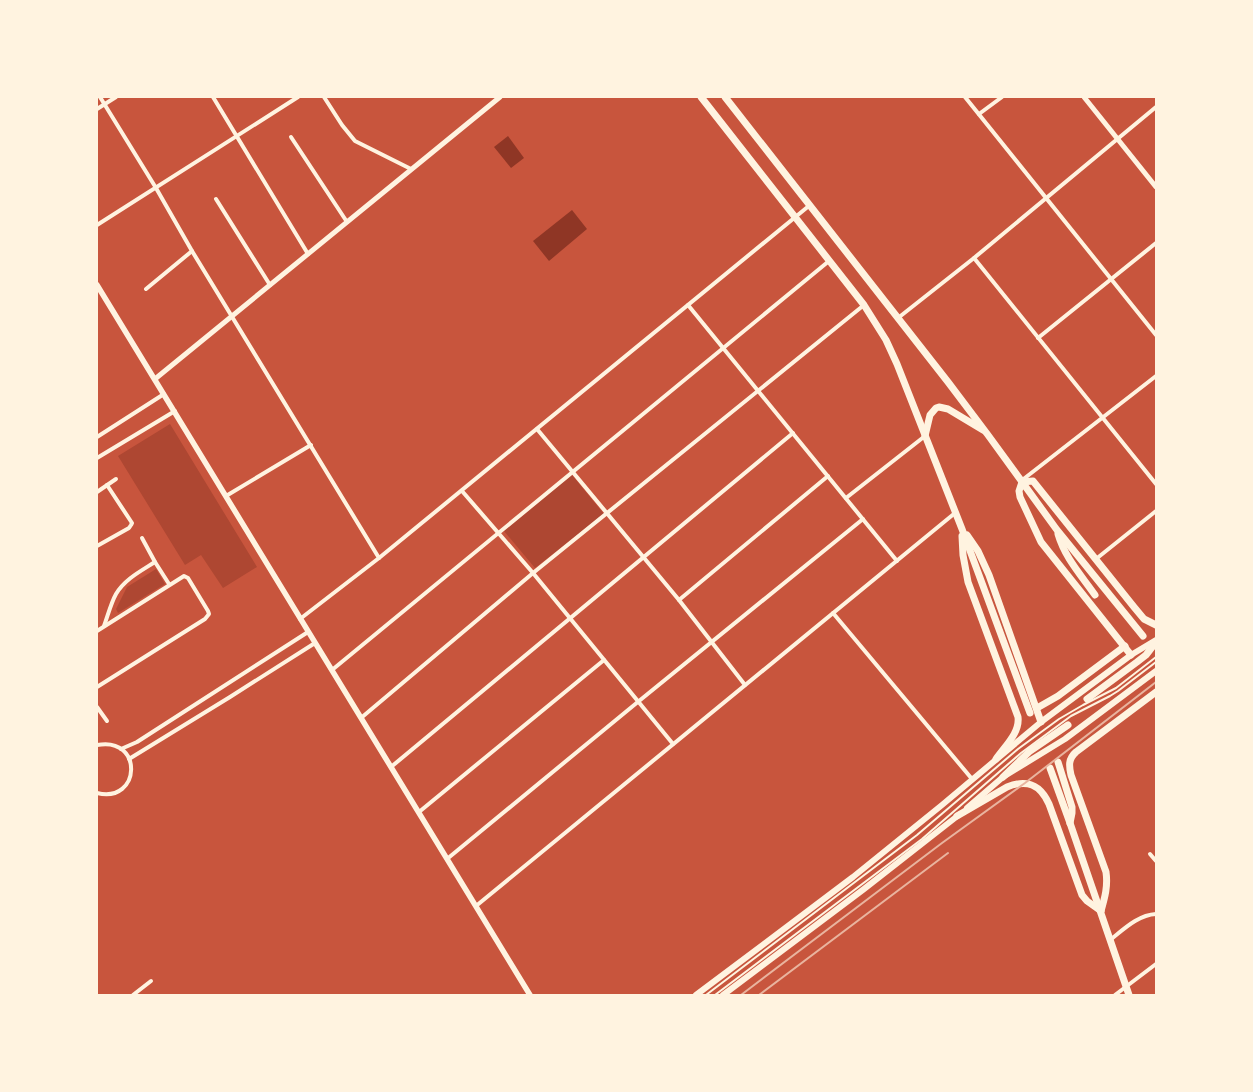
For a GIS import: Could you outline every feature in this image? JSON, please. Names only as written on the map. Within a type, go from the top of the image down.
[{"type":"highway","points":[[701,97],[864,305],[886,340],[962,529],[1030,712]]},
{"type":"highway","points":[[725,97],[986,432],[1057,530],[1143,636]]},
{"type":"highway","points":[[925,436],[930,415],[936,408],[939,407],[948,409],[986,432]]},
{"type":"highway","points":[[1021,481],[1033,481],[1141,616],[1156,625]]},
{"type":"highway","points":[[1021,481],[1019,491],[1020,497],[1041,542],[1131,655]]},
{"type":"highway","points":[[962,529],[978,551],[989,576],[1042,722]]},
{"type":"highway","points":[[962,529],[963,555],[968,582],[1018,717],[1016,732],[996,758]]},
{"type":"highway","points":[[1057,530],[1061,546],[1067,557],[1095,595]]},
{"type":"highway","points":[[1087,699],[1146,655],[1156,641]]},
{"type":"highway","points":[[1037,708],[1058,696],[1125,646]]},
{"type":"highway","points":[[1101,910],[1107,884],[1106,872],[1069,769],[1070,760],[1076,752],[1156,692]]},
{"type":"highway","points":[[1003,777],[1030,751],[1068,726]]},
{"type":"highway","points":[[1058,762],[1072,807],[1070,823]]},
{"type":"highway","points":[[1050,768],[1101,910],[1129,995]]},
{"type":"highway","points":[[957,816],[1007,787],[1015,784],[1026,783],[1038,788],[1049,804],[1082,895],[1087,901],[1101,910]]},
{"type":"main road","points":[[97,285],[530,995]]},
{"type":"main road","points":[[696,995],[853,877],[996,758],[1042,722],[1131,655],[1156,641]]},
{"type":"main road","points":[[723,995],[864,889],[957,816],[1003,777],[1065,739],[1156,671]]},
{"type":"street","points":[[100,97],[156,188],[192,251],[380,558]]},
{"type":"street","points":[[97,109],[116,97]]},
{"type":"street","points":[[213,97],[308,254]]},
{"type":"street","points":[[97,226],[298,97]]},
{"type":"street","points":[[324,97],[340,122],[355,140],[411,169]]},
{"type":"street","points":[[155,379],[500,97]]},
{"type":"street","points":[[965,97],[1156,335]]},
{"type":"street","points":[[979,114],[1002,97]]},
{"type":"street","points":[[1084,97],[1156,187]]},
{"type":"street","points":[[898,318],[974,258],[1156,107]]},
{"type":"street","points":[[291,137],[347,222]]},
{"type":"street","points":[[216,199],[270,285]]},
{"type":"street","points":[[300,619],[380,558],[810,206]]},
{"type":"street","points":[[1038,338],[1156,243]]},
{"type":"street","points":[[146,289],[192,251]]},
{"type":"street","points":[[974,258],[1156,484]]},
{"type":"street","points":[[332,670],[829,261]]},
{"type":"street","points":[[688,305],[897,561]]},
{"type":"street","points":[[361,718],[533,572],[607,514],[864,305]]},
{"type":"street","points":[[1021,481],[1156,376]]},
{"type":"street","points":[[97,437],[164,394]]},
{"type":"street","points":[[97,458],[174,411]]},
{"type":"street","points":[[537,429],[679,600],[746,685]]},
{"type":"street","points":[[391,767],[793,433]]},
{"type":"street","points":[[846,498],[925,436]]},
{"type":"street","points":[[226,496],[311,445]]},
{"type":"street","points":[[679,600],[828,476]]},
{"type":"street","points":[[97,492],[116,479]]},
{"type":"street","points":[[97,546],[131,525],[131,521],[107,485]]},
{"type":"street","points":[[462,491],[533,572],[673,744]]},
{"type":"street","points":[[1096,559],[1156,511]]},
{"type":"street","points":[[476,906],[955,513]]},
{"type":"street","points":[[447,859],[863,519]]},
{"type":"street","points":[[142,538],[169,584]]},
{"type":"street","points":[[104,626],[114,599],[122,585],[131,577],[155,562]]},
{"type":"street","points":[[97,631],[182,576],[187,577],[208,611],[208,616],[97,687]]},
{"type":"street","points":[[833,613],[972,779]]},
{"type":"street","points":[[122,749],[137,742],[308,632]]},
{"type":"street","points":[[129,759],[315,643]]},
{"type":"street","points":[[419,812],[604,660]]},
{"type":"street","points":[[97,708],[107,721]]},
{"type":"street","points":[[97,745],[114,745],[122,749],[129,759],[131,772],[130,778],[126,785],[120,790],[113,794],[97,794]]},
{"type":"street","points":[[1150,854],[1156,861]]},
{"type":"street","points":[[1110,940],[1141,918],[1150,914],[1156,914]]},
{"type":"street","points":[[1115,995],[1156,964]]},
{"type":"street","points":[[133,995],[152,981]]},
{"type":"lane","points":[[706,995],[916,835],[954,805],[1018,749],[1059,719],[1116,688],[1156,657]]},
{"type":"lane","points":[[715,995],[922,839],[1015,758],[1063,721],[1110,696],[1156,662]]},
{"type":"shaded area","points":[[508,136],[524,158],[511,168],[494,147]]},
{"type":"shaded area","points":[[572,210],[587,229],[549,261],[533,241]]},
{"type":"shaded area","points":[[170,424],[257,567],[223,588],[201,555],[185,565],[118,456]]},
{"type":"shaded area","points":[[572,475],[604,514],[535,568],[504,531]]},
{"type":"shaded area","points":[[156,569],[165,584],[118,613],[116,609],[127,587]]},
{"type":"railway","points":[[741,995],[942,843],[1025,783],[1156,682]]},
{"type":"railway","points":[[759,995],[948,853]]}]
